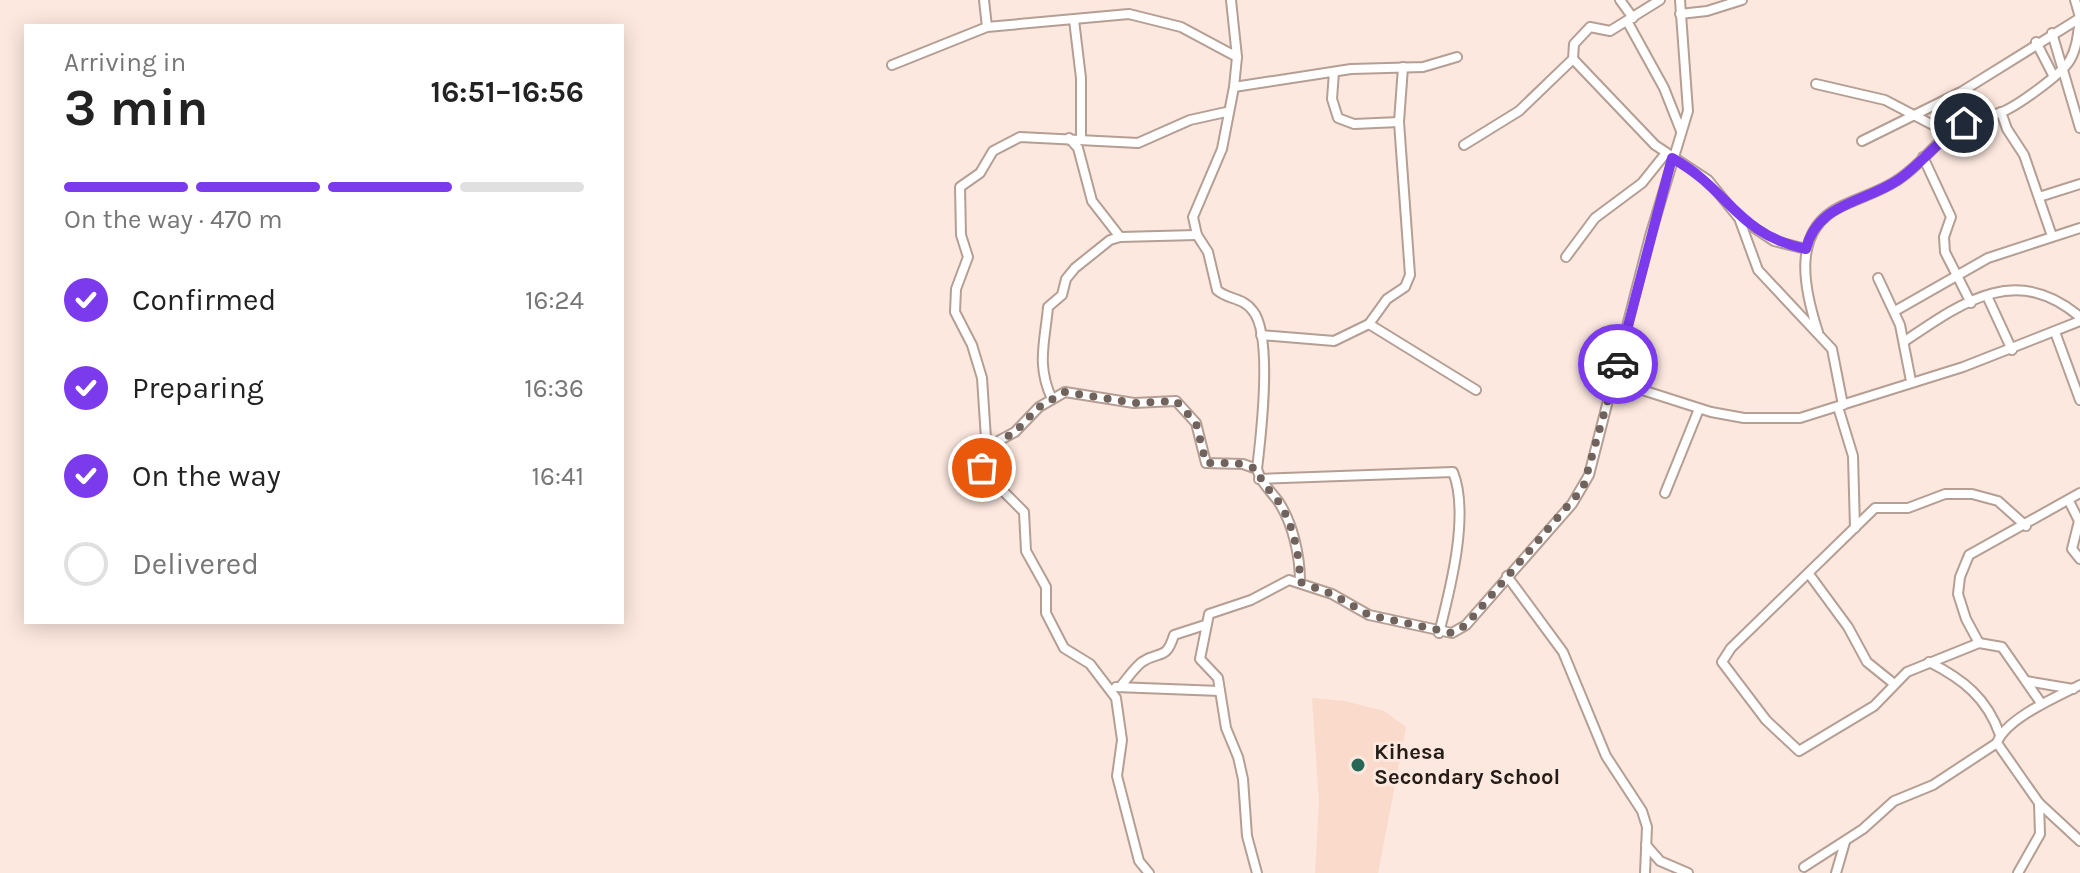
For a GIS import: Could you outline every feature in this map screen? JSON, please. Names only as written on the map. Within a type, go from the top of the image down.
[{"type":"street","points":[[984,0],[987,27]]},
{"type":"street","points":[[1231,0],[1237,57],[1234,87],[1226,112],[1222,149],[1193,217],[1197,235],[1208,252],[1217,290],[1250,307],[1258,317],[1261,335],[1258,474],[1277,500],[1293,535],[1300,582]]},
{"type":"street","points":[[1464,145],[1511,118],[1573,59],[1574,44],[1590,27],[1606,32],[1660,0]]},
{"type":"street","points":[[1257,873],[1247,836],[1245,788],[1238,757],[1226,728],[1218,678],[1200,659],[1205,625],[1213,611],[1251,600],[1283,581],[1300,582],[1332,594],[1369,615],[1404,621],[1439,633],[1452,633],[1466,625],[1583,488],[1614,381],[1669,156],[1682,132],[1688,111],[1680,0]]},
{"type":"street","points":[[1680,14],[1742,0]]},
{"type":"street","points":[[1818,332],[1805,286],[1809,235],[1828,213],[1895,183],[1948,133],[1964,123],[2001,112],[2065,67],[2078,41],[2080,18],[2075,0]]},
{"type":"street","points":[[1622,1],[1682,132]]},
{"type":"street","points":[[892,65],[987,27],[1129,14],[1159,19],[1201,35],[1237,57]]},
{"type":"street","points":[[1862,141],[1974,84],[2036,42],[2080,18]]},
{"type":"street","points":[[1074,20],[1080,68],[1081,139]]},
{"type":"street","points":[[2052,33],[2065,67],[2080,128]]},
{"type":"street","points":[[2036,42],[2053,75]]},
{"type":"street","points":[[1234,87],[1334,72],[1423,67],[1457,57]]},
{"type":"street","points":[[1573,59],[1669,156],[1708,180],[1738,217],[1774,241],[1806,249]]},
{"type":"street","points":[[1261,335],[1334,341],[1369,324],[1387,299],[1405,287],[1410,275],[1399,122],[1403,67]]},
{"type":"street","points":[[1334,72],[1332,99],[1338,118],[1354,124],[1399,122]]},
{"type":"street","points":[[1816,84],[1885,100],[1912,117],[1948,133]]},
{"type":"street","points":[[987,456],[982,378],[972,345],[955,312],[956,289],[968,257],[961,235],[959,190],[980,173],[993,151],[1020,137],[1138,143],[1190,120],[1226,112]]},
{"type":"street","points":[[2001,112],[2007,129],[2021,147],[2052,236]]},
{"type":"street","points":[[1069,138],[1078,148],[1092,201],[1120,237]]},
{"type":"street","points":[[1566,257],[1595,218],[1642,183],[1669,156]]},
{"type":"street","points":[[1923,157],[1951,217],[1943,242],[1971,303]]},
{"type":"street","points":[[2039,197],[2080,184]]},
{"type":"street","points":[[1738,217],[1758,270],[1818,332],[1835,355],[1840,406],[1853,456],[1855,528]]},
{"type":"street","points":[[1895,311],[1988,258],[2080,228]]},
{"type":"street","points":[[1052,399],[1041,373],[1048,307],[1062,295],[1066,279],[1075,268],[1110,240],[1120,237],[1197,235]]},
{"type":"street","points":[[1878,278],[1895,311],[1905,341],[1911,381]]},
{"type":"street","points":[[1614,381],[1699,409],[1744,418],[1800,418],[2012,350],[2080,319],[2049,295],[2026,288],[2000,290],[1905,341]]},
{"type":"street","points":[[1987,296],[2012,350]]},
{"type":"street","points":[[1369,324],[1476,390]]},
{"type":"street","points":[[2055,332],[2080,400]]},
{"type":"street","points":[[1220,691],[1116,687],[1085,660],[1068,651],[1060,641],[1046,613],[1044,582],[1026,551],[1024,512],[985,473],[982,463],[1000,440],[1015,432],[1052,399],[1071,391],[1134,403],[1176,401],[1196,423],[1206,463],[1236,463],[1258,474],[1453,472],[1457,484],[1456,554],[1439,633]]},
{"type":"street","points":[[1665,493],[1699,409]]},
{"type":"street","points":[[2026,526],[1998,501],[1958,493],[1945,494],[1908,508],[1875,508],[1722,662],[1729,675],[1788,744],[1799,751],[1874,706],[1893,683],[1929,662],[1979,643],[2002,647],[2041,703]]},
{"type":"street","points":[[1979,643],[1966,619],[1958,594],[1964,564],[1976,548],[2026,526],[2080,493]]},
{"type":"street","points":[[2069,501],[2079,521],[2072,549],[2080,559]]},
{"type":"street","points":[[1809,574],[1848,627],[1867,662],[1893,683]]},
{"type":"street","points":[[1507,576],[1563,652],[1606,756],[1642,811],[1647,827],[1645,873]]},
{"type":"street","points":[[1116,687],[1144,661],[1160,657],[1168,650],[1174,635],[1205,625]]},
{"type":"street","points":[[1929,662],[1969,686],[1992,713],[1999,739],[2039,803],[2080,841]]},
{"type":"street","points":[[2026,681],[2076,687]]},
{"type":"street","points":[[1116,687],[1122,735],[1117,776],[1139,861],[1149,873]]},
{"type":"street","points":[[1804,867],[1846,841],[1894,801],[1933,785],[1999,739],[2041,703],[2076,687]]},
{"type":"street","points":[[2018,873],[2040,834],[2039,803]]},
{"type":"street","points":[[1836,873],[1846,841]]},
{"type":"street","points":[[1646,845],[1660,861],[1688,873]]},
{"type":"shaded area","name":"Kihesa Secondary School","points":[[1312,698],[1345,701],[1384,711],[1406,727],[1378,873],[1315,873],[1319,802]]},
{"type":"way so far","points":[[982,468],[995,444],[1015,432],[1039,407],[1065,392],[1134,403],[1176,401],[1196,423],[1206,463],[1236,463],[1257,469],[1259,479],[1282,508],[1293,535],[1300,582],[1332,594],[1369,615],[1404,621],[1446,634],[1466,625],[1583,488],[1618,364]]},
{"type":"place","name":"Kihesa Secondary School","points":[[1358,765]]},
{"type":"route","points":[[1618,364],[1672,158],[1708,180],[1738,217],[1756,230],[1774,241],[1806,249],[1809,235],[1828,213],[1895,183],[1948,133],[1964,123]]}]
